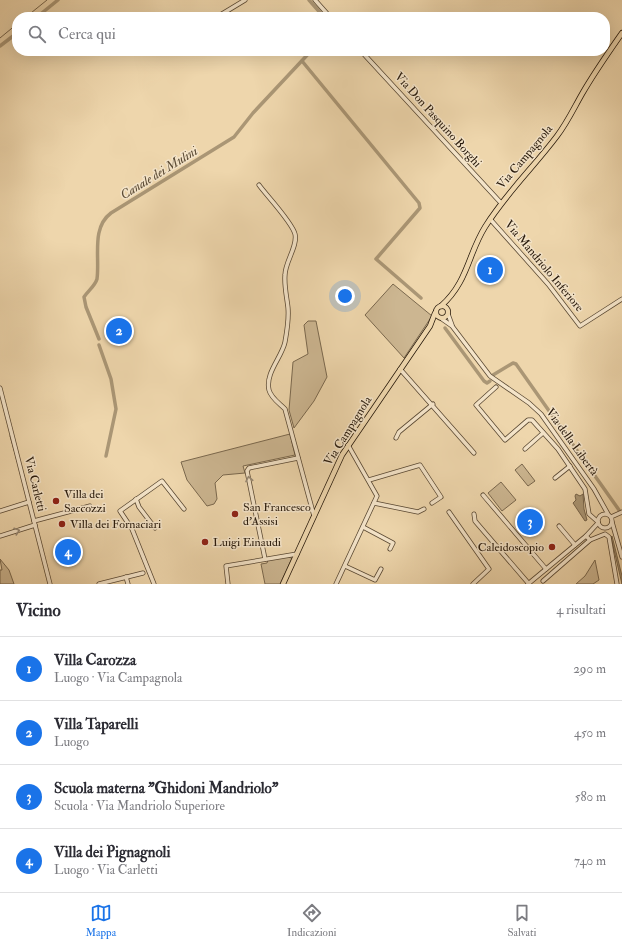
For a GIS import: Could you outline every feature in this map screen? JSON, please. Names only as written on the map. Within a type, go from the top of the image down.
[{"type":"main road","name":"Via Campagnola","points":[[610,51],[622,33]]},
{"type":"main road","name":"Via Campagnola","points":[[283,584],[294,555],[314,516],[338,462],[348,445],[430,326],[437,308],[450,298],[466,272],[481,234],[500,203],[559,133],[607,56]]},
{"type":"main road","name":"Via Campagnola","points":[[430,326],[441,319],[448,312],[450,298]]},
{"type":"main road","points":[[441,306],[448,312]]},
{"type":"main road","points":[[435,314],[441,319]]},
{"type":"street","points":[[225,12],[245,0]]},
{"type":"street","points":[[315,0],[326,12]]},
{"type":"street","name":"Via Don Pasquino Borghi","points":[[366,56],[500,203]]},
{"type":"street","points":[[259,185],[291,226],[295,235],[294,244],[287,260],[284,276],[289,322],[284,348],[276,360],[269,383],[269,390],[273,398],[285,409],[314,516]]},
{"type":"street","name":"Via Mandriolo Inferiore","points":[[490,219],[548,284],[580,326],[622,299]]},
{"type":"street","name":"Via della Libertà","points":[[448,312],[452,326]]},
{"type":"street","name":"Via della Libertà","points":[[441,319],[452,326],[490,376],[532,406],[545,420],[594,489],[602,506],[610,517],[622,557]]},
{"type":"street","points":[[400,369],[433,404],[474,453]]},
{"type":"street","points":[[496,387],[476,405],[506,440],[528,420],[532,420],[570,466],[585,488],[588,496],[587,506],[589,514],[602,527]]},
{"type":"street","name":"Via Carletti","points":[[0,388],[50,584]]},
{"type":"street","points":[[396,438],[399,432],[433,404]]},
{"type":"street","points":[[525,449],[543,433]]},
{"type":"street","points":[[336,584],[377,496],[348,445]]},
{"type":"street","points":[[265,558],[247,471],[248,468],[298,458]]},
{"type":"street","points":[[369,480],[420,465],[441,497],[432,503]]},
{"type":"street","points":[[555,478],[570,466]]},
{"type":"street","points":[[154,584],[132,529],[120,511],[162,481],[184,509]]},
{"type":"street","points":[[483,495],[546,569]]},
{"type":"street","points":[[136,499],[139,507],[155,528]]},
{"type":"street","points":[[0,511],[29,502]]},
{"type":"street","points":[[374,504],[418,512],[424,509]]},
{"type":"street","points":[[0,536],[34,523],[90,506]]},
{"type":"street","points":[[474,514],[475,521],[529,584],[595,528],[602,506]]},
{"type":"street","points":[[449,512],[489,569],[473,584]]},
{"type":"street","points":[[592,517],[610,517],[622,512]]},
{"type":"street","points":[[608,527],[610,517]]},
{"type":"street","points":[[559,526],[575,545]]},
{"type":"street","points":[[363,527],[393,543],[390,550]]},
{"type":"street","points":[[595,528],[608,527],[615,531]]},
{"type":"street","points":[[538,576],[541,582],[590,540],[605,534],[609,537],[617,584]]},
{"type":"street","points":[[586,536],[590,540]]},
{"type":"street","points":[[228,584],[226,566],[265,558],[294,555]]},
{"type":"street","points":[[345,566],[375,580],[381,569]]},
{"type":"street","points":[[99,584],[143,573]]},
{"type":"street","points":[[126,577],[128,584]]},
{"type":"shaded area","points":[[393,284],[432,316],[404,358],[365,315]]},
{"type":"shaded area","points":[[308,321],[316,321],[327,377],[314,401],[294,428],[289,410],[293,362],[308,354],[304,325]]},
{"type":"shaded area","points":[[290,434],[295,455],[243,466],[245,473],[223,475],[215,483],[217,499],[214,504],[207,506],[187,480],[181,462]]},
{"type":"shaded area","points":[[522,464],[535,481],[528,486],[515,470]]},
{"type":"shaded area","points":[[501,482],[516,500],[502,511],[488,493]]},
{"type":"shaded area","points":[[576,494],[580,496],[583,494],[584,509],[587,520],[585,521],[573,503],[576,500]]},
{"type":"shaded area","points":[[612,536],[622,576],[622,584],[611,537]]},
{"type":"shaded area","points":[[287,557],[292,558],[280,584],[265,584],[261,564],[267,563],[268,560]]},
{"type":"shaded area","points":[[0,559],[9,570],[14,584],[0,584],[0,570],[2,570]]},
{"type":"shaded area","points":[[595,560],[599,580],[593,584],[576,584],[585,576]]},
{"type":"waterway","points":[[32,12],[47,0]]},
{"type":"waterway","points":[[43,12],[58,0]]},
{"type":"waterway","name":"Canale dei Mulini","points":[[309,0],[320,12]]},
{"type":"waterway","points":[[0,38],[12,28]]},
{"type":"waterway","points":[[0,46],[12,37]]},
{"type":"waterway","name":"Canale dei Mulini","points":[[99,339],[86,307],[84,297],[97,279],[99,235],[105,219],[111,213],[234,137],[253,113],[306,56]]},
{"type":"waterway","points":[[302,61],[419,203],[420,208],[376,259],[421,298]]},
{"type":"waterway","points":[[445,328],[484,381],[487,383],[490,381]]},
{"type":"waterway","name":"Canale dei Mulini","points":[[99,345],[111,379],[116,409],[106,456]]},
{"type":"waterway","points":[[493,375],[513,363],[516,364],[619,510]]},
{"type":"waterway","points":[[10,436],[15,453]]},
{"type":"waterway","points":[[16,457],[17,461]]},
{"type":"place","name":"Villa Carozza","points":[[490,270]]},
{"type":"place","name":"Villa Taparelli","points":[[119,331]]},
{"type":"place","name":"Villa dei Saccozzi","points":[[56,501]]},
{"type":"place","name":"San Francesco d'Assisi","points":[[235,514]]},
{"type":"place","name":"Scuola materna \"Ghidoni Mandriolo\"","points":[[530,522]]},
{"type":"place","name":"Villa dei Fornaciari","points":[[62,524]]},
{"type":"place","name":"Luigi Einaudi","points":[[205,542]]},
{"type":"place","name":"Caleidoscopio","points":[[552,547]]},
{"type":"place","name":"Villa dei Pignagnoli","points":[[68,552]]}]
